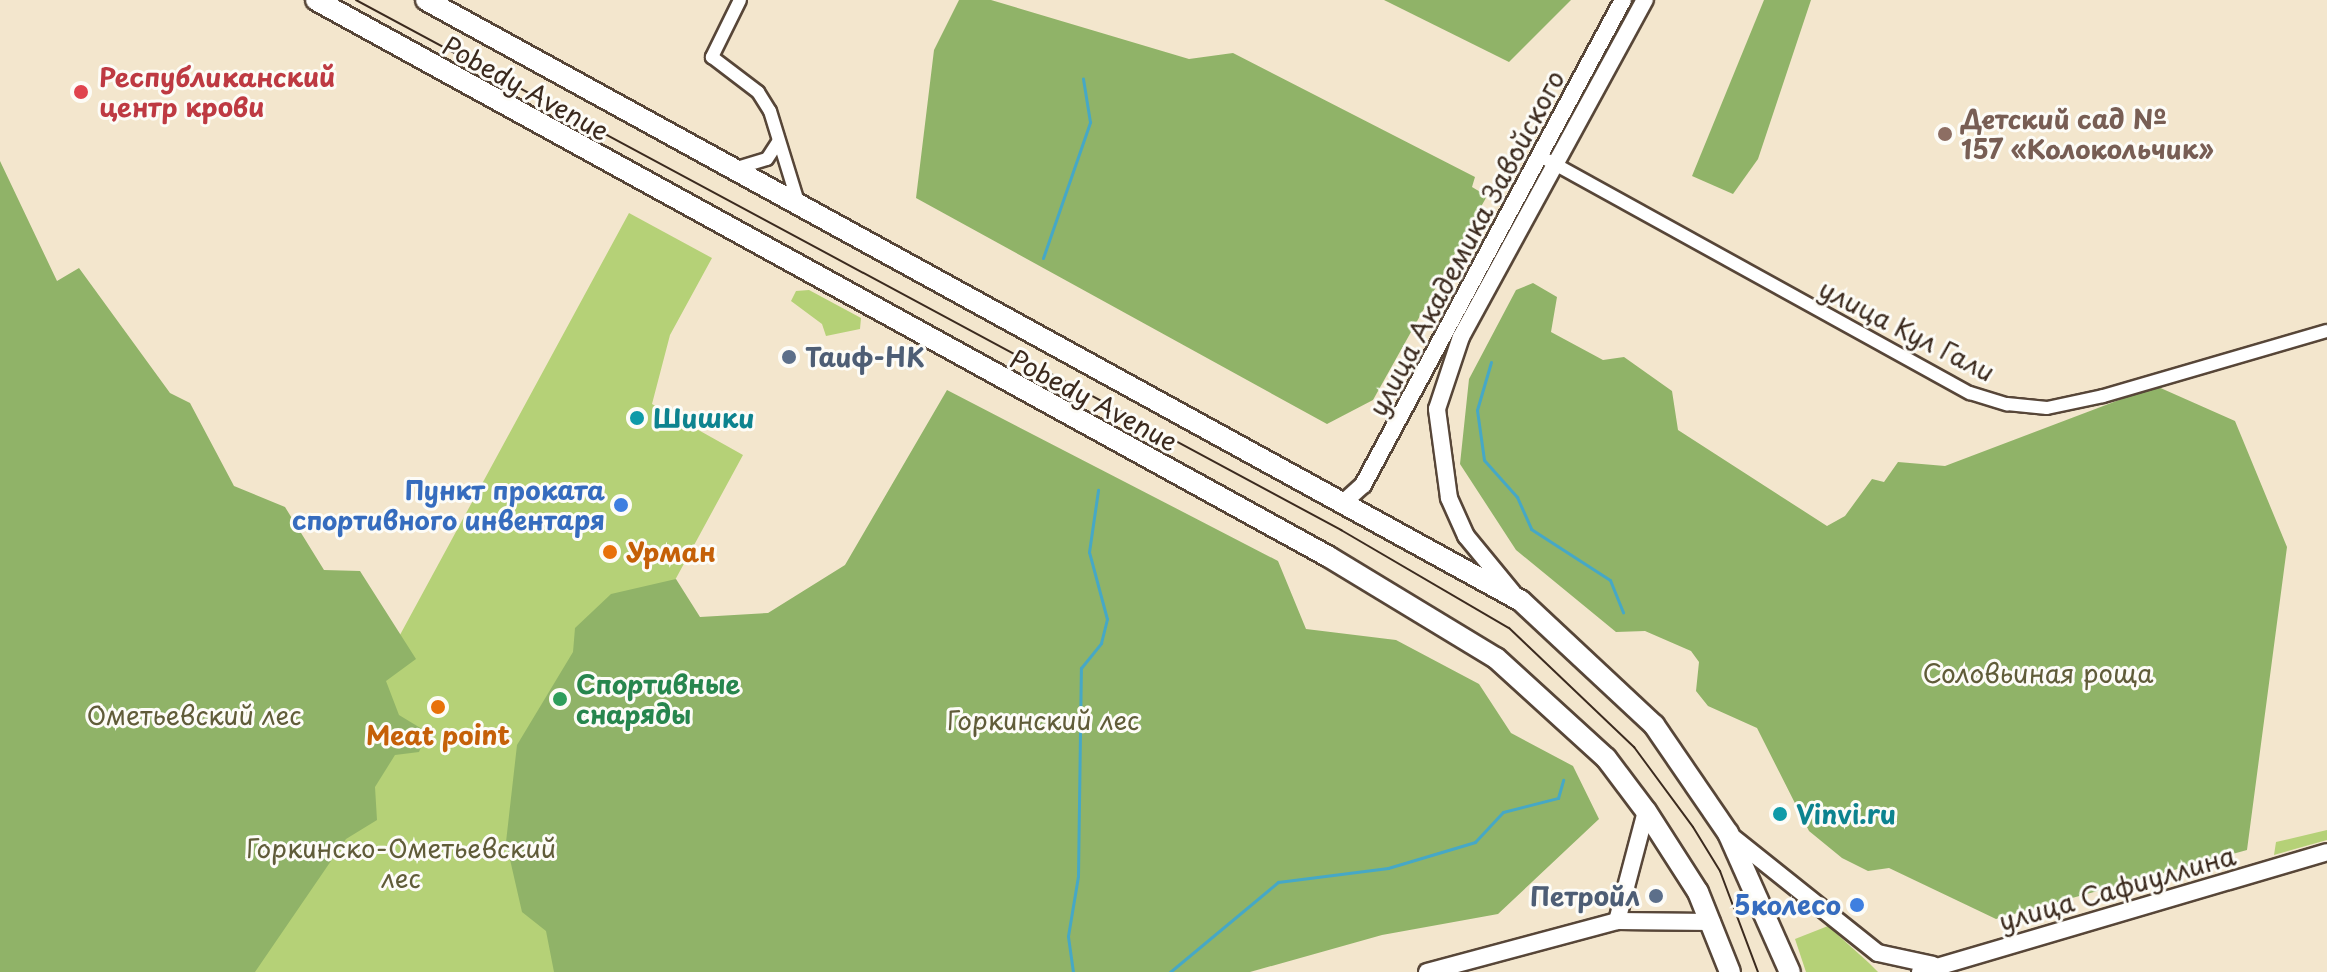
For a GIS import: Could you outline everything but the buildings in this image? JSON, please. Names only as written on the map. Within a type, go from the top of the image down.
[{"type":"main road","name":"Pobedy Avenue","points":[[316,0],[1453,628],[1542,695],[1646,811],[1712,922],[1730,972]]},
{"type":"main road","name":"Pobedy Avenue","points":[[426,0],[1521,601],[1654,725],[1728,833],[1790,972]]},
{"type":"street","points":[[740,0],[712,57],[758,92],[798,202]]},
{"type":"street","name":"улица Академика Завойского","points":[[1344,502],[1363,485],[1623,0]]},
{"type":"street","name":"улица Академика Завойского","points":[[1521,601],[1466,536],[1449,498],[1437,409],[1461,337],[1558,165],[1645,0]]},
{"type":"street","points":[[735,168],[767,159],[778,142]]},
{"type":"street","name":"улица Кул Гали","points":[[1540,156],[1970,393],[2007,404],[2047,408],[2103,396],[2327,331]]},
{"type":"street","points":[[1617,921],[1646,811]]},
{"type":"street","points":[[1728,833],[1878,953],[1927,968]]},
{"type":"street","name":"улица Сафиуллина","points":[[1927,968],[2327,852]]},
{"type":"street","points":[[1427,972],[1617,921],[1712,922]]},
{"type":"green space","points":[[959,0],[991,0],[1189,59],[1233,53],[1475,177],[1472,187],[1487,196],[1373,400],[1327,424],[916,198],[934,50]]},
{"type":"green space","points":[[1384,0],[1571,0],[1509,62]]},
{"type":"green space","points":[[1764,0],[1811,0],[1758,159],[1733,194],[1692,176]]},
{"type":"green space","name":"Ометьевский лес","points":[[0,161],[57,281],[79,268],[170,393],[190,403],[234,486],[285,507],[324,570],[360,571],[416,659],[386,681],[399,715],[427,732],[419,752],[395,755],[375,787],[377,820],[346,839],[255,972],[0,972]]},
{"type":"green space","name":"Горкинско-Ометьевский лес","points":[[629,213],[712,258],[670,335],[652,404],[743,455],[674,582],[587,972],[217,972]]},
{"type":"green space","name":"Соловьиная роща","points":[[1533,283],[1557,297],[1551,332],[1603,360],[1624,357],[1672,391],[1678,430],[1827,526],[1845,516],[1872,479],[1884,482],[1898,462],[1945,466],[2156,386],[2235,421],[2287,547],[2247,850],[1996,919],[1889,868],[1868,871],[1842,858],[1809,831],[1757,728],[1708,706],[1696,691],[1699,662],[1691,651],[1645,631],[1616,632],[1516,550],[1460,464],[1469,379],[1516,290]]},
{"type":"green space","points":[[809,290],[861,318],[860,329],[826,336],[822,324],[791,301],[796,291]]},
{"type":"green space","name":"Горкинский лес","points":[[947,390],[1278,561],[1306,629],[1396,640],[1479,684],[1511,733],[1573,766],[1599,819],[1498,914],[1382,935],[1250,972],[554,972],[546,931],[522,912],[506,842],[517,745],[573,652],[575,628],[611,594],[676,579],[700,617],[768,613],[845,565]]},
{"type":"green space","points":[[2327,830],[2327,840],[2274,855],[2276,842]]},
{"type":"green space","points":[[1828,926],[1878,972],[1806,972],[1795,939]]},
{"type":"waterway","points":[[1043,258],[1090,122],[1083,79]]},
{"type":"waterway","points":[[1491,362],[1477,410],[1484,460],[1517,497],[1531,529],[1610,580],[1623,613]]},
{"type":"waterway","points":[[1073,972],[1068,936],[1078,876],[1081,668],[1101,643],[1107,619],[1089,552],[1098,490]]},
{"type":"waterway","points":[[1170,972],[1278,882],[1388,868],[1475,842],[1503,812],[1558,798],[1563,780]]},
{"type":"tram line","points":[[356,0],[1341,530],[1509,628],[1634,747],[1693,827],[1720,871],[1758,972]]},
{"type":"place","name":"Республиканский центр крови","points":[[81,92]]},
{"type":"place","name":"Детский сад № 157 «Колокольчик»","points":[[1945,134]]},
{"type":"place","name":"Таиф-НК","points":[[789,357]]},
{"type":"place","name":"Шишки","points":[[637,418]]},
{"type":"place","name":"Пункт проката спортивного инвентаря","points":[[621,505]]},
{"type":"place","name":"Урман","points":[[610,552]]},
{"type":"place","name":"Спортивные снаряды","points":[[560,699]]},
{"type":"place","name":"Meat point","points":[[438,707]]},
{"type":"place","name":"Vinvi.ru","points":[[1780,814]]},
{"type":"place","name":"Петройл","points":[[1656,896]]},
{"type":"place","name":"5колесо","points":[[1857,905]]}]
